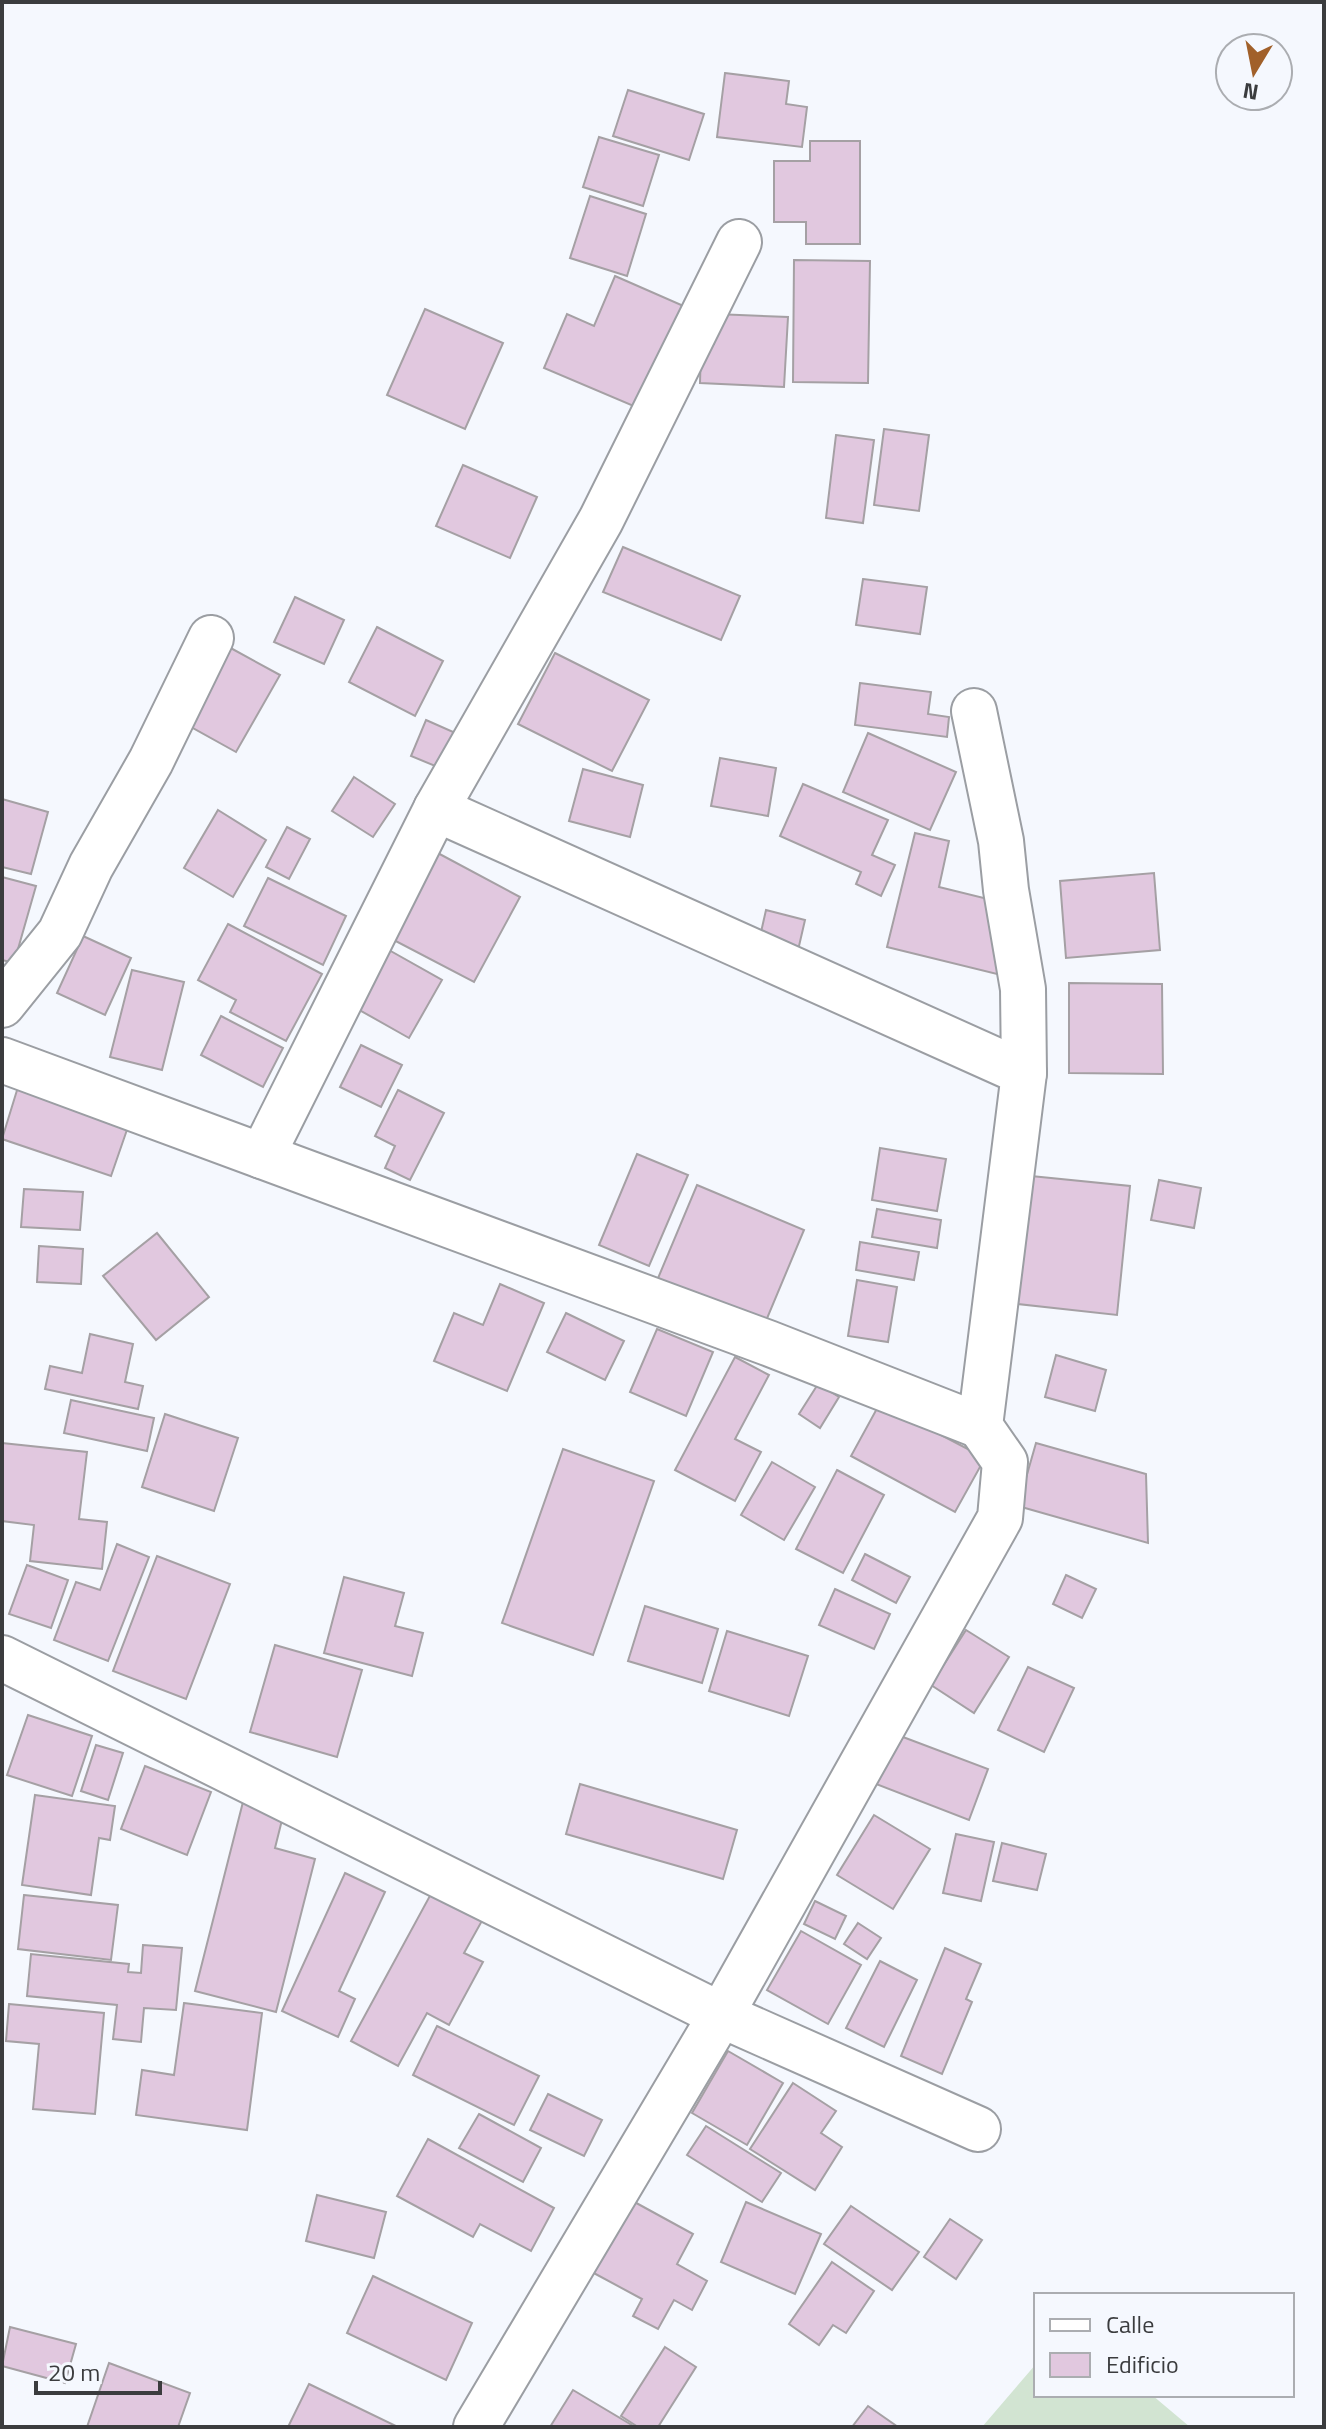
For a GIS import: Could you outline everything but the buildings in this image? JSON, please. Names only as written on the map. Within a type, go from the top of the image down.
[{"type":"street","points":[[262,1156],[436,809],[601,520],[739,242]]},
{"type":"street","points":[[2,1005],[60,933],[91,866],[151,761],[211,638]]},
{"type":"street","points":[[974,711],[1001,841],[1023,989],[1024,1073],[980,1426]]},
{"type":"street","points":[[436,809],[1024,1073]]},
{"type":"street","points":[[2,1060],[768,1343],[980,1426],[1005,1462],[1000,1518],[721,2015],[476,2427]]},
{"type":"street","points":[[2,1658],[721,2015],[978,2129]]},
{"type":"green space","points":[[1034,2366],[1034,2397],[1154,2397],[1190,2427],[982,2427]]}]
